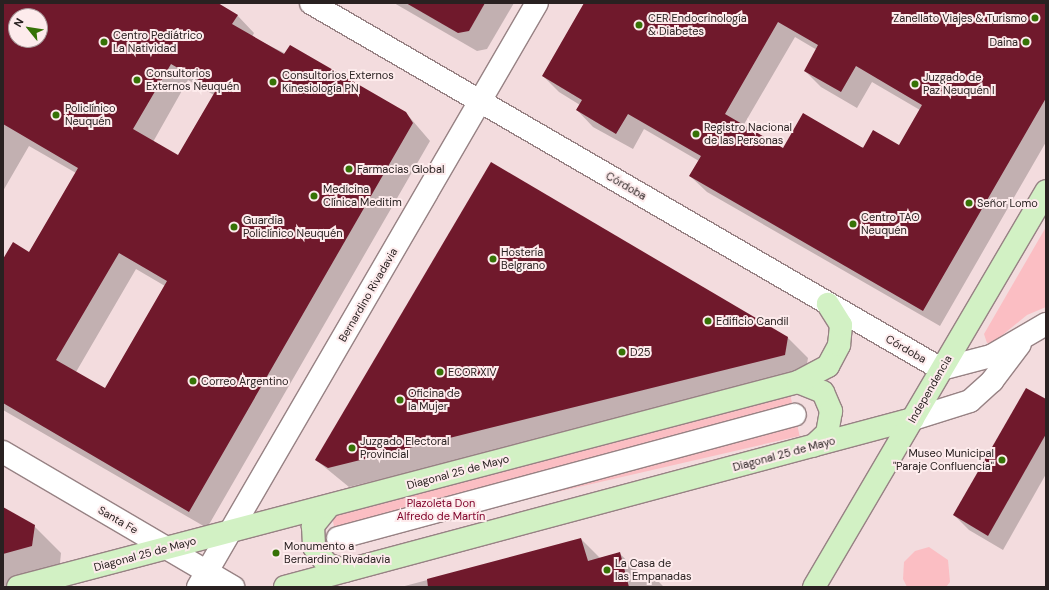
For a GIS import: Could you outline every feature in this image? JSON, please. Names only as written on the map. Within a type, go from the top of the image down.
[{"type":"main road","name":"Independencia","points":[[814,587],[1046,191]]},
{"type":"main road","name":"Diagonal 25 de Mayo","points":[[18,587],[798,382],[828,366],[839,345],[841,325],[828,304]]},
{"type":"main road","points":[[798,382],[823,392],[831,411],[827,433],[813,446]]},
{"type":"main road","name":"Diagonal 25 de Mayo","points":[[285,587],[913,419]]},
{"type":"main road","points":[[329,506],[312,526],[314,547],[327,564],[346,570]]},
{"type":"main road","points":[[48,579],[69,587]]},
{"type":"street","name":"Córdoba","points":[[312,3],[941,369]]},
{"type":"street","name":"Bernardino Rivadavia","points":[[202,579],[537,3]]},
{"type":"street","points":[[941,369],[991,356],[1046,324]]},
{"type":"street","points":[[913,419],[970,401],[992,381],[1024,337]]},
{"type":"street","points":[[338,538],[795,415]]},
{"type":"street","name":"Santa Fe","points":[[3,452],[167,548],[202,579],[233,587]]},
{"type":"green space","points":[[1046,227],[1046,307],[1027,315],[994,342],[987,343],[984,334]]},
{"type":"green space","name":"Plazoleta Don Alfredo de Martín","points":[[790,394],[800,436],[338,543],[328,501]]},
{"type":"green space","points":[[929,547],[948,560],[950,582],[946,587],[907,587],[903,579],[904,562],[915,551]]},
{"type":"building","points":[[3,3],[218,3],[238,15],[232,24],[284,54],[290,45],[406,112],[413,123],[189,512],[3,403],[3,259],[13,242],[29,252],[78,168],[3,124]],"holes":[[[171,64],[216,90],[178,155],[133,129]],[[119,253],[167,281],[105,388],[56,360]]]},
{"type":"building","points":[[406,3],[485,3],[469,31],[458,33]]},
{"type":"building","points":[[584,3],[1046,3],[1046,98],[923,311],[689,176],[701,156],[628,114],[616,134],[576,110],[582,100],[542,76]],"holes":[[[778,22],[818,45],[804,71],[841,92],[856,66],[922,105],[899,145],[873,130],[863,148],[803,113],[783,148],[725,114]]]},
{"type":"building","points":[[491,162],[788,337],[785,355],[328,468],[315,460]]},
{"type":"building","name":"Museo Municipal \"Paraje Confluencia\"","points":[[1026,388],[1046,399],[1046,434],[988,536],[953,515]]},
{"type":"building","points":[[3,507],[35,525],[32,546],[3,554]]},
{"type":"building","points":[[581,538],[588,561],[620,552],[629,587],[428,587],[427,579]]},
{"type":"place","name":"Zanellato Viajes & Turismo","points":[[1035,18]]},
{"type":"place","name":"CER Endocrinología & Diabetes","points":[[639,25]]},
{"type":"place","name":"Centro Pediátrico La Natividad","points":[[104,42]]},
{"type":"place","name":"Daina","points":[[1026,42]]},
{"type":"place","name":"Consultorios Externos Neuquén","points":[[137,80]]},
{"type":"place","name":"Consultorios Externos Kinesiología PN","points":[[273,82]]},
{"type":"place","name":"Juzgado de Paz Neuquén I","points":[[915,84]]},
{"type":"place","name":"Policlínico Neuquén","points":[[56,115]]},
{"type":"place","name":"Registro Nacional de las Personas","points":[[696,134]]},
{"type":"place","name":"Farmacias Global","points":[[349,169]]},
{"type":"place","name":"Medicina Clínica Meditim","points":[[314,196]]},
{"type":"place","name":"Señor Lomo","points":[[969,203]]},
{"type":"place","name":"Centro TAO Neuquén","points":[[853,224]]},
{"type":"place","name":"Guardia Policlínico Neuquén","points":[[234,227]]},
{"type":"place","name":"Hostería Belgrano","points":[[493,259]]},
{"type":"place","name":"Edificio Candil","points":[[708,321]]},
{"type":"place","name":"D25","points":[[622,352]]},
{"type":"place","name":"ECOR XIV","points":[[440,372]]},
{"type":"place","name":"Correo Argentino","points":[[193,381]]},
{"type":"place","name":"Oficina de la Mujer","points":[[400,400]]},
{"type":"place","name":"Juzgado Electoral Provincial","points":[[352,448]]},
{"type":"place","name":"Museo Municipal \"Paraje Confluencia\"","points":[[1002,460]]},
{"type":"place","name":"Monumento a Bernardino Rivadavia","points":[[276,553]]},
{"type":"place","name":"La Casa de las Empanadas","points":[[607,570]]}]
